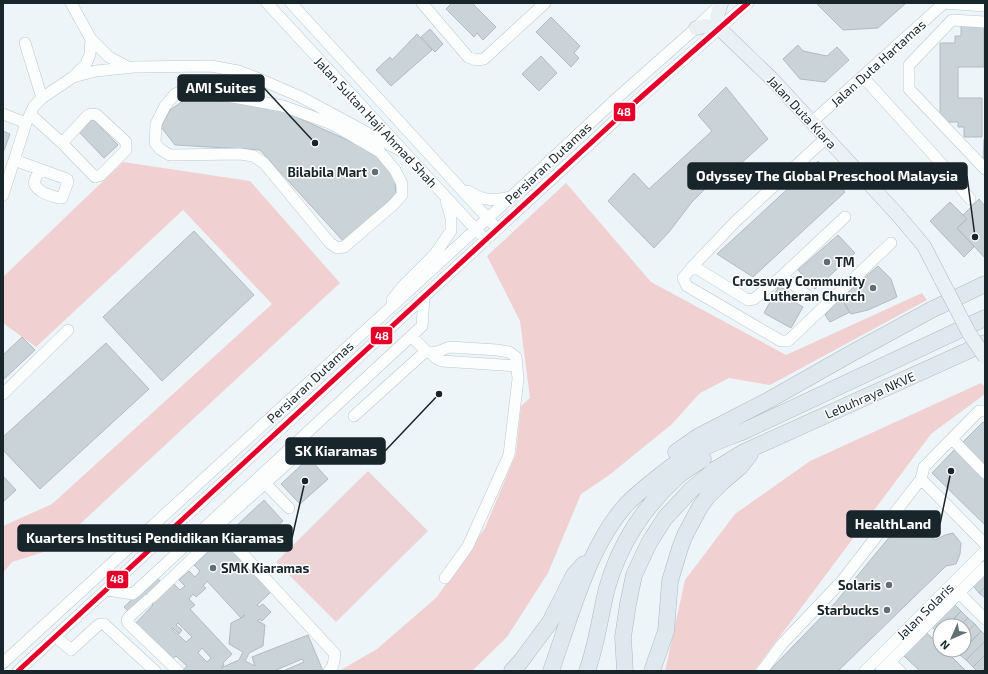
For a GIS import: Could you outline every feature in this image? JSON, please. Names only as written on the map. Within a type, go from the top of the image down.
[{"type":"highway","points":[[655,479],[668,458],[699,436],[769,400],[878,338],[985,284]]},
{"type":"highway","points":[[551,671],[584,578],[596,551],[610,527],[625,506],[640,491],[675,464],[702,448],[742,432],[984,318]]},
{"type":"highway","name":"Lebuhraya NKVE","points":[[625,671],[623,637],[634,575],[649,543],[665,518],[691,490],[716,469],[756,447],[985,344]]},
{"type":"highway","points":[[586,671],[591,660],[599,630],[603,606],[614,567],[622,547],[636,524],[652,503],[679,476],[742,432]]},
{"type":"highway","points":[[652,671],[666,631],[670,581],[680,548],[692,521],[700,507],[721,483],[740,467],[756,447]]},
{"type":"highway","points":[[512,671],[550,622],[574,575],[596,551]]},
{"type":"main road","points":[[696,28],[704,26],[720,29],[717,20],[717,12],[721,4]]},
{"type":"main road","name":"Jalan Duta Kiara","points":[[720,29],[772,79],[812,122],[824,141],[924,246],[969,333],[985,357]]},
{"type":"street","points":[[71,3],[91,39],[109,57],[128,67]]},
{"type":"street","name":"Jalan Sultan Haji Ahmad Shah","points":[[267,3],[485,241]]},
{"type":"street","name":"Jalan Sultan Haji Ahmad Shah","points":[[291,3],[498,229]]},
{"type":"street","points":[[422,3],[468,57],[476,60],[484,59],[545,3]]},
{"type":"street","name":"Persiaran Dutamas","points":[[18,671],[632,105],[748,3]]},
{"type":"street","points":[[943,3],[985,6]]},
{"type":"street","name":"Jalan Duta Hartamas","points":[[812,122],[943,3]]},
{"type":"street","name":"Persiaran Dutamas","points":[[3,663],[721,4]]},
{"type":"street","points":[[985,22],[952,20],[909,65],[909,89],[985,169]]},
{"type":"street","points":[[3,194],[28,118],[34,106],[42,98],[73,77],[86,64],[90,54],[91,39]]},
{"type":"street","points":[[25,43],[42,98]]},
{"type":"street","points":[[73,77],[96,71],[128,67],[211,66],[238,71],[256,80],[301,97],[335,120],[403,152]]},
{"type":"street","points":[[863,77],[939,161],[970,199]]},
{"type":"street","points":[[352,129],[380,152],[395,170],[402,184],[402,195],[393,205],[344,247],[337,248],[330,243],[264,163],[253,156],[240,154],[170,155],[160,149],[155,143],[156,124],[165,106],[175,94],[187,89],[283,106],[335,120],[360,116],[366,111]]},
{"type":"street","points":[[3,114],[28,118],[62,143],[95,177],[101,175],[126,150],[126,142],[97,115],[92,114],[88,115],[62,143]]},
{"type":"street","points":[[824,141],[736,221],[693,266],[683,278],[686,286],[781,341],[788,340],[891,243]]},
{"type":"street","points":[[14,160],[39,169]]},
{"type":"street","points":[[459,186],[480,198],[495,200],[512,196]]},
{"type":"street","points":[[378,320],[404,284],[435,254],[451,231],[451,218],[445,197]]},
{"type":"street","points":[[693,266],[748,300],[754,299],[782,276],[845,217]]},
{"type":"street","points":[[782,276],[808,296]]},
{"type":"street","points":[[178,671],[128,623],[129,617],[150,598],[262,480],[422,326],[424,298]]},
{"type":"street","points":[[3,394],[68,330]]},
{"type":"street","points":[[410,336],[437,359],[442,361],[517,366],[518,380],[509,455],[468,546],[444,578]]},
{"type":"street","points":[[354,416],[429,352]]},
{"type":"street","points":[[762,671],[782,644],[841,582],[922,479],[924,467],[979,411],[985,411]]},
{"type":"street","points":[[952,439],[985,473]]},
{"type":"street","points":[[262,480],[299,453]]},
{"type":"street","points":[[922,479],[985,544]]},
{"type":"street","points":[[262,480],[289,508]]},
{"type":"street","points":[[107,590],[133,594],[216,527]]},
{"type":"street","points":[[216,527],[335,654],[333,666],[329,671]]},
{"type":"street","name":"Jalan Solaris","points":[[865,671],[985,551]]},
{"type":"street","name":"Jalan Solaris","points":[[881,671],[985,567]]},
{"type":"street","points":[[959,593],[985,619]]},
{"type":"street","points":[[56,636],[69,650],[71,650],[100,624],[104,624],[155,671]]},
{"type":"street","points":[[890,662],[900,671]]},
{"type":"shaded area","points":[[123,162],[250,181],[340,283],[53,549],[12,562],[3,573],[3,526],[52,504],[272,304],[183,210],[36,347],[3,323],[3,277]]},
{"type":"shaded area","points":[[566,183],[651,282],[786,355],[922,293],[927,300],[770,385],[729,378],[700,393],[672,424],[608,476],[581,494],[548,573],[507,637],[472,671],[339,671],[377,649],[437,597],[485,528],[516,454],[521,406],[530,398],[520,321],[487,256]]},
{"type":"shaded area","points":[[981,383],[985,387],[985,394],[931,434],[754,671],[665,671],[685,580],[735,514],[810,461]]},
{"type":"shaded area","points":[[368,471],[428,531],[336,622],[276,562]]},
{"type":"building","points":[[452,3],[472,3],[496,27],[483,40],[477,33],[474,37],[446,9]]},
{"type":"building","points":[[816,3],[906,3],[878,28],[843,30]]},
{"type":"building","points":[[551,17],[580,46],[574,53],[579,58],[571,67],[536,32]]},
{"type":"building","points":[[961,25],[984,25],[984,67],[958,67],[958,98],[982,98],[982,137],[964,137],[964,127],[958,127],[958,122],[940,122],[940,43],[955,43],[955,36],[961,36]]},
{"type":"building","points":[[430,29],[443,44],[435,52],[421,37]]},
{"type":"building","points":[[417,34],[432,50],[391,86],[376,70],[390,57],[392,60]]},
{"type":"building","points":[[798,45],[803,51],[827,56],[837,47],[849,60],[825,82],[800,79],[783,59]]},
{"type":"building","points":[[541,56],[557,73],[539,91],[522,74]]},
{"type":"building","points":[[726,87],[768,139],[728,175],[718,176],[692,202],[669,232],[654,248],[608,201],[634,173],[649,189],[712,131],[698,115]]},
{"type":"building","points":[[203,94],[285,112],[372,151],[394,173],[396,194],[344,242],[260,150],[175,145],[161,127],[170,110],[190,96]]},
{"type":"building","points":[[93,119],[118,145],[104,158],[79,132]]},
{"type":"building","points":[[3,131],[10,134],[3,153]]},
{"type":"building","points":[[984,139],[985,162],[983,162]]},
{"type":"building","points":[[818,161],[845,192],[753,277],[717,254]]},
{"type":"building","points":[[979,199],[985,206],[985,258],[957,228],[967,219],[963,215]]},
{"type":"building","points":[[950,202],[967,219],[957,228],[974,247],[964,257],[930,221]]},
{"type":"building","points":[[194,231],[254,295],[162,381],[103,317]]},
{"type":"building","name":"TM","points":[[838,235],[855,253],[815,289],[798,270]]},
{"type":"building","name":"Crossway Community Lutheran Church","points":[[878,266],[891,279],[897,297],[868,310],[851,314],[841,298]]},
{"type":"building","points":[[779,286],[789,292],[786,297],[803,307],[791,328],[764,313]]},
{"type":"building","points":[[841,298],[850,312],[830,322],[825,315]]},
{"type":"building","points":[[22,337],[35,350],[3,380],[3,355]]},
{"type":"building","points":[[106,343],[149,389],[40,489],[3,450],[3,437]]},
{"type":"building","points":[[983,422],[985,424],[985,470],[960,445]]},
{"type":"building","points":[[955,449],[985,478],[985,525],[932,473]]},
{"type":"building","points":[[309,458],[328,479],[300,504],[281,484]]},
{"type":"building","points":[[3,476],[16,490],[3,502]]},
{"type":"building","points":[[264,500],[283,521],[256,546],[236,526]]},
{"type":"building","name":"Solaris","points":[[908,520],[918,524],[935,540],[953,533],[961,543],[960,554],[956,564],[946,566],[838,671],[769,671],[835,603],[896,529]]},
{"type":"building","points":[[221,539],[271,592],[257,605],[259,607],[263,604],[271,612],[262,621],[259,619],[258,621],[265,625],[263,646],[249,653],[245,661],[255,666],[252,657],[308,635],[323,671],[283,671],[304,662],[302,659],[274,671],[184,671],[183,670],[187,666],[176,656],[172,659],[135,624],[153,605],[145,597],[129,612],[124,607],[156,577],[161,582],[173,583],[180,590],[185,586],[179,580],[189,571],[195,577],[200,571],[194,565]],"holes":[[[207,581],[241,618],[231,623],[229,644],[243,652],[239,660],[221,668],[224,665],[223,663],[232,654],[190,609],[195,605],[189,599],[193,594],[196,597],[206,588],[203,586]],[[178,623],[192,637],[186,642],[172,629],[173,628],[179,634],[182,630],[176,625]],[[202,648],[211,658],[207,662],[198,653]]]},
{"type":"building","points":[[985,574],[985,587],[979,593],[973,586]]},
{"type":"building","points":[[985,587],[985,598],[979,593]]},
{"type":"building","points":[[955,605],[961,611],[954,618],[941,618]]},
{"type":"building","points":[[961,611],[968,618],[954,618]]},
{"type":"building","points":[[975,624],[981,631],[972,641],[972,627]]},
{"type":"building","points":[[981,631],[985,635],[985,641],[972,654],[972,640]]},
{"type":"building","points":[[927,633],[932,638],[932,658],[953,658],[966,671],[920,671],[904,656]]},
{"type":"building","points":[[985,641],[985,655],[973,667],[966,660],[968,658],[972,658],[972,654]]},
{"type":"building","points":[[985,655],[985,668],[982,671],[977,671],[973,667]]},
{"type":"transit line","name":"48","points":[[18,671],[632,105],[748,3]]},
{"type":"place","name":"AMI Suites","points":[[315,143]]},
{"type":"place","name":"Bilabila Mart","points":[[375,172]]},
{"type":"place","name":"Odyssey The Global Preschool Malaysia","points":[[975,237]]},
{"type":"place","name":"TM","points":[[827,262]]},
{"type":"place","name":"Crossway Community Lutheran Church","points":[[873,288]]},
{"type":"place","name":"SK Kiaramas","points":[[439,394]]},
{"type":"place","name":"HealthLand","points":[[951,471]]},
{"type":"place","name":"Kuarters Institusi Pendidikan Kiaramas","points":[[305,481]]},
{"type":"place","name":"SMK Kiaramas","points":[[213,568]]},
{"type":"place","name":"Solaris","points":[[889,585]]},
{"type":"place","name":"Starbucks","points":[[887,610]]}]
